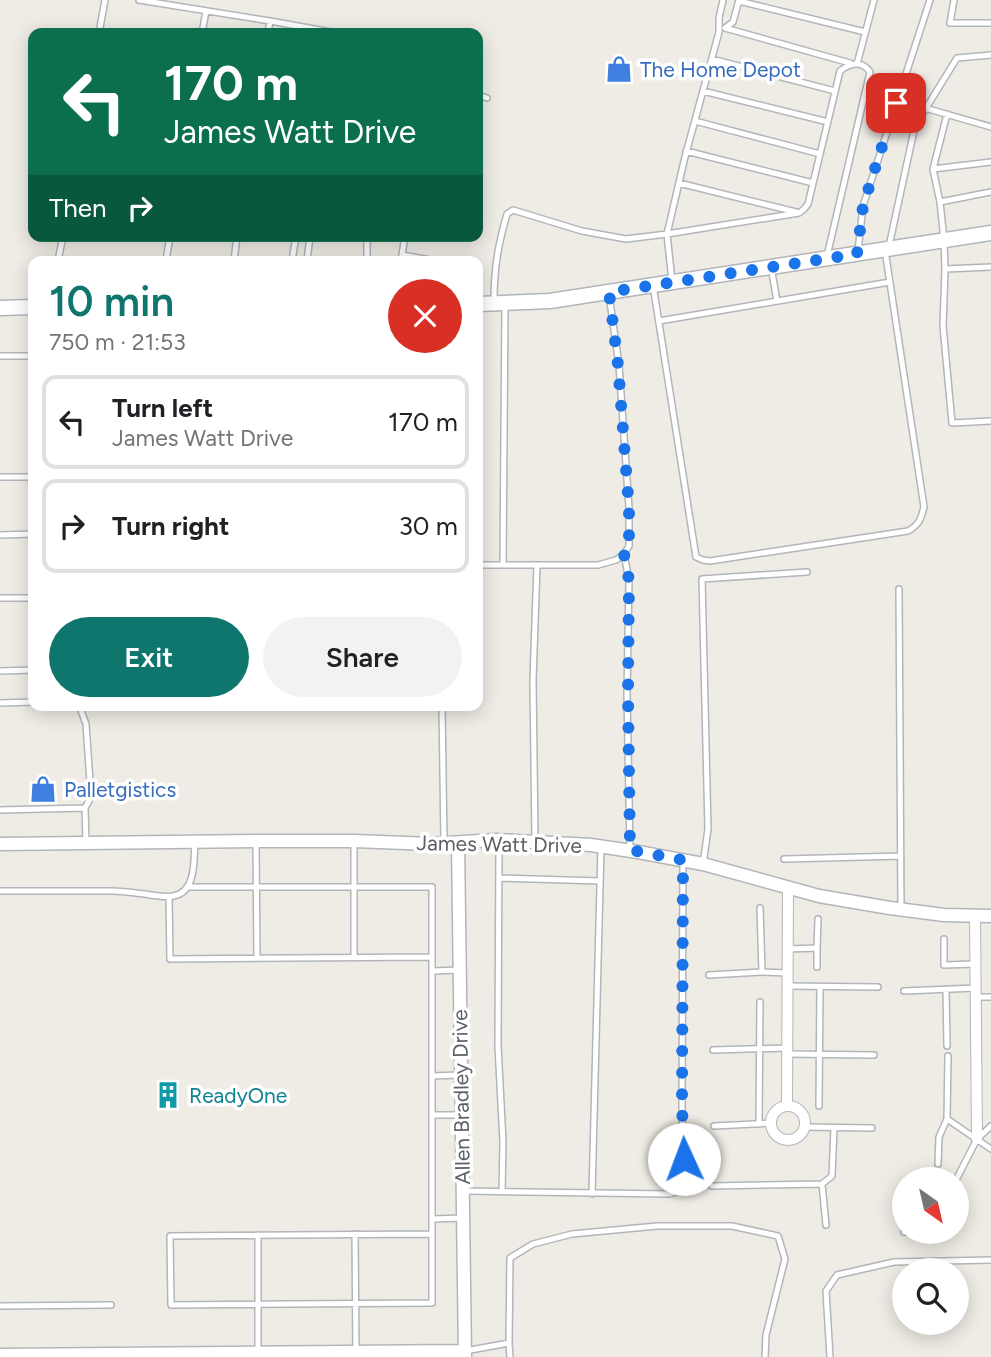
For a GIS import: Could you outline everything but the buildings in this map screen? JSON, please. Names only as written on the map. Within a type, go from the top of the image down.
[{"type":"main road","points":[[483,304],[550,301],[991,233]]},
{"type":"main road","points":[[0,308],[28,307]]},
{"type":"street","name":"James Watt Drive","points":[[0,844],[535,841],[630,850],[683,860],[819,896],[944,915],[991,916]]},
{"type":"street","name":"Allen Bradley Drive","points":[[458,843],[465,1354]]},
{"type":"street","points":[[787,1106],[788,887]]},
{"type":"street","points":[[975,916],[977,1139]]},
{"type":"street","points":[[787,1106],[802,1112],[805,1122],[805,1127],[794,1139],[783,1139],[774,1132],[772,1123],[773,1115],[787,1106]]},
{"type":"street","points":[[0,1355],[465,1354]]},
{"type":"lane","points":[[100,28],[104,0]]},
{"type":"lane","points":[[139,0],[309,28]]},
{"type":"lane","points":[[672,282],[667,234],[686,151],[722,30],[719,18],[723,0]]},
{"type":"lane","points":[[722,30],[733,22],[739,0],[866,32]]},
{"type":"lane","points":[[855,64],[874,1],[865,0]]},
{"type":"lane","points":[[857,254],[863,206],[930,0]]},
{"type":"lane","points":[[954,0],[950,23],[991,23]]},
{"type":"lane","points":[[203,28],[206,11]]},
{"type":"lane","points":[[269,28],[270,21]]},
{"type":"lane","points":[[722,30],[855,64],[867,68],[870,72],[827,259]]},
{"type":"lane","points":[[653,285],[696,557],[710,561],[908,531],[918,525],[924,507],[886,249],[915,126],[957,58],[991,55]]},
{"type":"lane","points":[[712,60],[835,91]]},
{"type":"lane","points":[[503,565],[500,304],[494,272],[507,214],[513,210],[582,231],[626,239],[799,213],[807,204],[840,71],[847,65],[855,64]]},
{"type":"lane","points":[[703,91],[828,122]]},
{"type":"lane","points":[[483,97],[487,97]]},
{"type":"lane","points":[[925,108],[991,127]]},
{"type":"lane","points":[[947,114],[933,169],[944,240],[943,326],[952,423],[991,421]]},
{"type":"lane","points":[[695,121],[820,154]]},
{"type":"lane","points":[[686,151],[813,183]]},
{"type":"lane","points":[[933,169],[991,162]]},
{"type":"lane","points":[[679,183],[799,213]]},
{"type":"lane","points":[[940,201],[991,192]]},
{"type":"lane","points":[[401,256],[403,244]]},
{"type":"lane","points":[[945,269],[991,267]]},
{"type":"lane","points":[[771,268],[777,301]]},
{"type":"lane","points":[[659,321],[890,282]]},
{"type":"lane","points":[[483,565],[598,565],[616,560],[624,554],[629,545],[629,508],[618,365],[609,292]]},
{"type":"lane","points":[[0,356],[28,356]]},
{"type":"lane","points":[[0,477],[28,477]]},
{"type":"lane","points":[[0,535],[28,534]]},
{"type":"lane","points":[[624,554],[629,580],[630,850]]},
{"type":"lane","points":[[535,841],[533,680],[537,565]]},
{"type":"lane","points":[[703,864],[708,829],[702,579],[807,572]]},
{"type":"lane","points":[[899,589],[901,909]]},
{"type":"lane","points":[[0,598],[28,598]]},
{"type":"lane","points":[[0,671],[28,670]]},
{"type":"lane","points":[[0,703],[28,702]]},
{"type":"lane","points":[[81,711],[86,724],[91,797],[85,808],[86,842]]},
{"type":"lane","points":[[442,711],[444,843]]},
{"type":"lane","points":[[0,810],[85,808]]},
{"type":"lane","points":[[499,840],[498,1046],[503,1142],[502,1192]]},
{"type":"lane","points":[[0,891],[125,891],[169,898],[181,894],[188,887],[194,867],[195,841]]},
{"type":"lane","points":[[256,841],[257,958]]},
{"type":"lane","points":[[354,841],[354,958]]},
{"type":"lane","points":[[592,1194],[601,847]]},
{"type":"lane","points":[[784,859],[901,856]]},
{"type":"lane","points":[[463,1191],[669,1194],[684,1190],[683,860]]},
{"type":"lane","points":[[499,878],[600,881]]},
{"type":"lane","points":[[188,887],[432,887],[432,957],[432,971],[432,1076],[432,1115],[432,1219],[432,1234],[432,1303],[171,1305],[170,1236],[432,1234]]},
{"type":"lane","points":[[169,898],[170,959],[432,957]]},
{"type":"lane","points":[[760,908],[762,972]]},
{"type":"lane","points":[[817,967],[818,919]]},
{"type":"lane","points":[[944,939],[944,965],[975,964]]},
{"type":"lane","points":[[787,949],[817,948]]},
{"type":"lane","points":[[432,971],[460,970]]},
{"type":"lane","points":[[709,975],[762,972],[788,974]]},
{"type":"lane","points":[[788,986],[878,987]]},
{"type":"lane","points":[[819,1106],[820,987]]},
{"type":"lane","points":[[946,989],[947,1046]]},
{"type":"lane","points":[[904,991],[946,989],[991,997]]},
{"type":"lane","points":[[759,1124],[760,1002]]},
{"type":"lane","points":[[713,1050],[759,1049],[874,1055]]},
{"type":"lane","points":[[938,1164],[939,1137],[947,1119],[948,1056]]},
{"type":"lane","points":[[432,1076],[461,1075]]},
{"type":"lane","points":[[432,1115],[461,1115]]},
{"type":"lane","points":[[947,1119],[991,1149]]},
{"type":"lane","points":[[714,1126],[772,1123]]},
{"type":"lane","points":[[963,1167],[977,1139],[991,1126]]},
{"type":"lane","points":[[805,1127],[872,1128]]},
{"type":"lane","points":[[712,1186],[822,1184],[832,1176],[834,1128]]},
{"type":"lane","points":[[822,1184],[826,1225]]},
{"type":"lane","points":[[432,1219],[463,1218]]},
{"type":"lane","points":[[510,1357],[510,1258],[534,1244],[572,1234],[645,1227],[732,1226],[778,1236],[785,1259],[766,1335],[765,1357]]},
{"type":"lane","points":[[351,1354],[356,1304],[355,1234]]},
{"type":"lane","points":[[258,1235],[258,1353]]},
{"type":"lane","points":[[831,1357],[825,1290],[837,1275],[894,1262],[991,1260]]},
{"type":"lane","points":[[0,1306],[111,1305]]},
{"type":"lane","points":[[465,1354],[509,1343]]},
{"type":"place","name":"The Home Depot","points":[[619,69]]},
{"type":"place","name":"Palletgistics","points":[[43,789]]},
{"type":"place","name":"ReadyOne","points":[[168,1095]]},
{"type":"route","points":[[684,1159],[683,860],[630,850],[629,580],[624,554],[629,545],[629,508],[618,365],[609,292],[857,254],[863,206],[896,103]]}]
